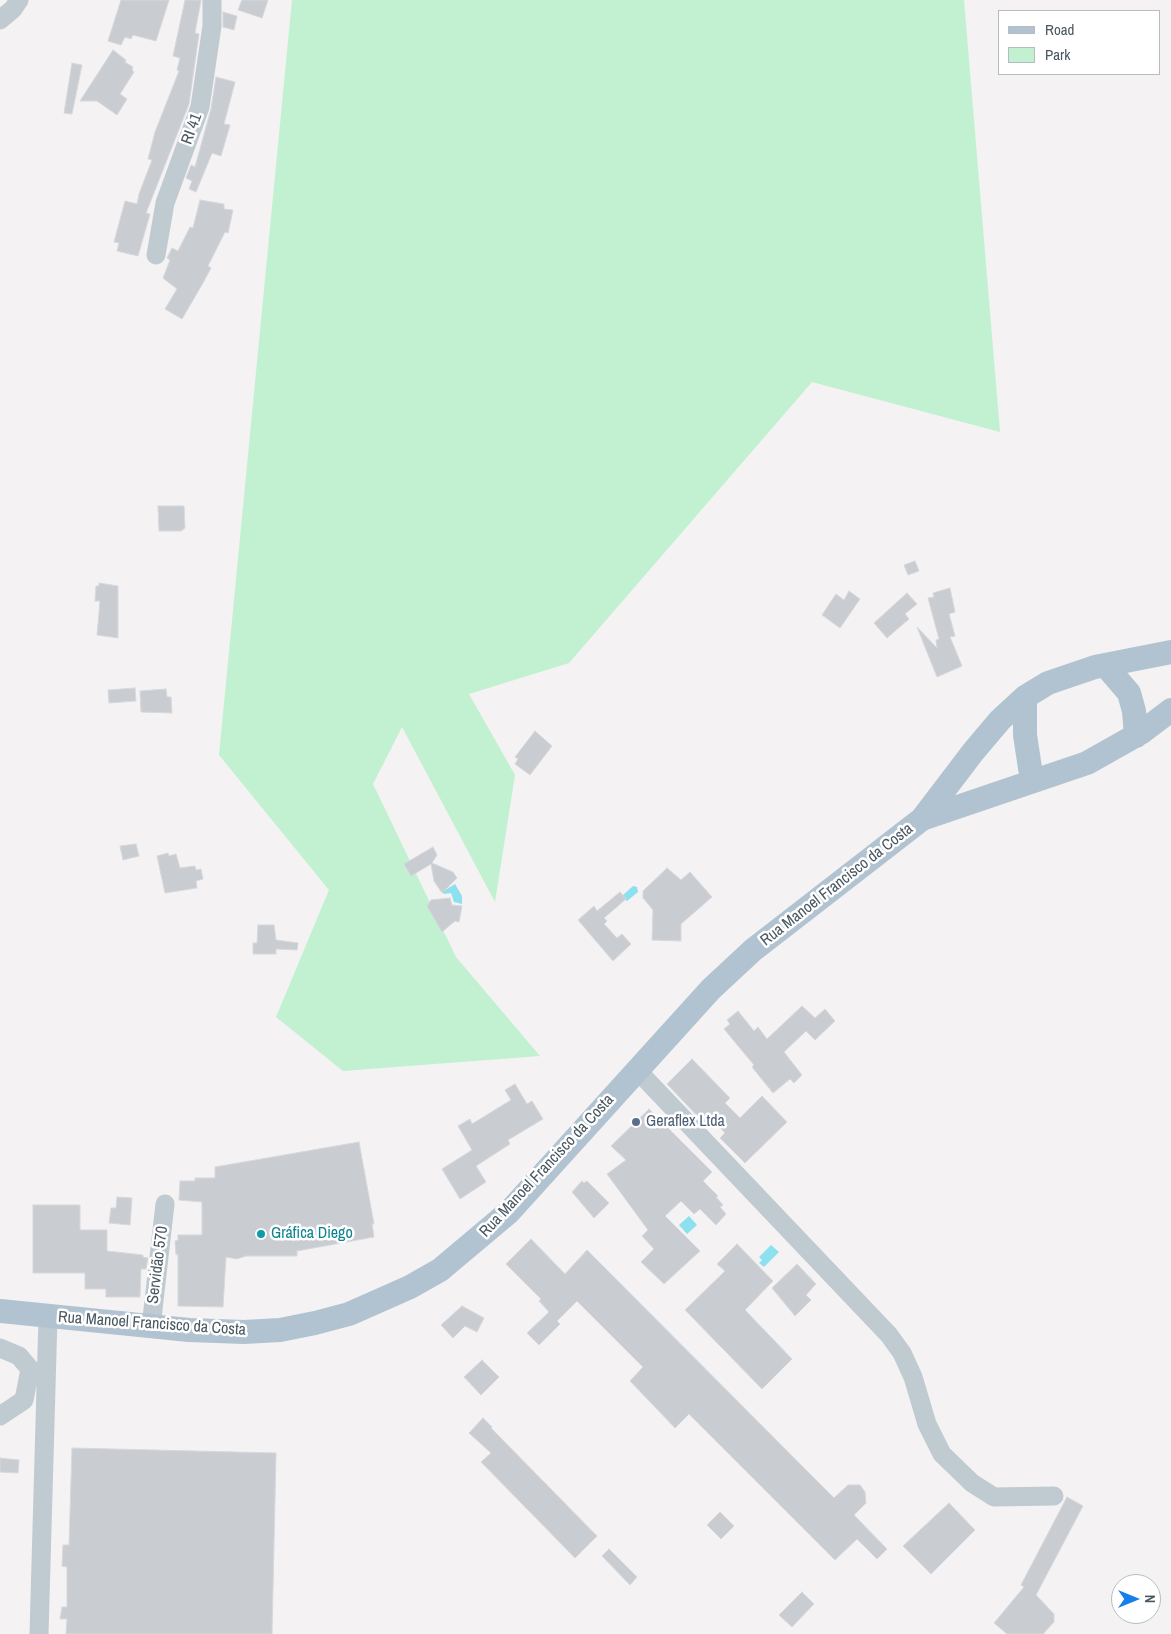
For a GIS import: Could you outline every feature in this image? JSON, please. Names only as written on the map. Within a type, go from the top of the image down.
[{"type":"main road","name":"Rua Manoel Francisco da Costa","points":[[0,1312],[217,1332],[280,1330],[349,1314],[410,1287],[440,1270],[509,1212],[711,989],[753,950],[922,819],[1000,720],[1025,698],[1048,683],[1105,665],[1171,652]]},
{"type":"main road","points":[[1105,665],[1129,693],[1134,711],[1136,736]]},
{"type":"main road","points":[[1025,698],[1025,734],[1032,781]]},
{"type":"main road","name":"Rua Manoel Francisco da Costa","points":[[922,819],[1087,763],[1136,736],[1171,710]]},
{"type":"street","points":[[0,20],[13,9],[19,0]]},
{"type":"street","name":"RI 41","points":[[156,255],[164,203],[200,107],[212,26],[212,0]]},
{"type":"street","points":[[638,1070],[889,1335],[902,1353],[913,1378],[928,1424],[942,1454],[972,1483],[994,1497],[1054,1496]]},
{"type":"street","name":"Servidão 570","points":[[151,1326],[165,1204]]},
{"type":"street","points":[[39,1634],[38,1377],[48,1316]]},
{"type":"street","points":[[0,1348],[19,1356],[38,1377]]},
{"type":"street","points":[[0,1416],[22,1402],[38,1377]]},
{"type":"green space","points":[[292,0],[964,0],[1000,432],[812,382],[569,663],[469,694],[515,775],[495,902],[402,727],[373,784],[456,957],[540,1056],[343,1071],[276,1017],[329,890],[219,755]]},
{"type":"water","points":[[455,884],[462,896],[462,904],[454,902],[451,893],[444,894],[442,892]]},
{"type":"water","points":[[633,886],[637,887],[638,892],[627,901],[622,896]]},
{"type":"water","points":[[689,1216],[697,1225],[687,1234],[679,1225]]},
{"type":"water","points":[[771,1245],[779,1252],[764,1267],[759,1263],[762,1260],[759,1257]]},
{"type":"building","points":[[121,0],[169,0],[156,41],[133,35],[131,39],[125,37],[121,45],[108,41]]},
{"type":"building","points":[[185,0],[201,0],[195,33],[199,34],[189,104],[146,213],[150,214],[138,256],[117,251],[119,243],[114,242],[125,201],[137,204],[152,160],[148,159],[155,132],[179,71],[177,70],[180,58],[173,56]]},
{"type":"building","points":[[242,0],[268,0],[262,18],[238,10]]},
{"type":"building","points":[[223,12],[237,16],[234,30],[223,27]]},
{"type":"building","points":[[113,50],[133,67],[132,70],[134,72],[120,94],[127,99],[117,115],[97,101],[80,101]]},
{"type":"building","points":[[72,63],[82,65],[72,114],[64,113]]},
{"type":"building","points":[[216,77],[235,82],[224,124],[230,125],[221,156],[212,153],[196,192],[189,189],[192,181],[186,178],[191,165],[195,167],[211,109]]},
{"type":"building","points":[[200,200],[224,204],[224,209],[233,210],[228,233],[225,232],[208,266],[211,268],[182,319],[165,309],[177,289],[163,278],[170,260],[167,258],[172,248],[178,251],[190,227],[193,228]]},
{"type":"building","points":[[158,506],[184,506],[185,528],[181,531],[159,531]]},
{"type":"building","points":[[915,561],[919,571],[908,575],[904,565]]},
{"type":"building","points":[[99,583],[118,586],[118,638],[97,635],[100,601],[95,601],[96,586],[99,586]]},
{"type":"building","points":[[950,588],[955,612],[949,614],[955,636],[950,637],[962,666],[937,677],[917,627],[937,648],[936,640],[939,639],[928,598],[934,597],[933,593]]},
{"type":"building","points":[[849,591],[860,599],[840,628],[822,615],[836,594],[844,600]]},
{"type":"building","points":[[907,593],[917,604],[905,614],[909,619],[887,638],[874,623]]},
{"type":"building","points":[[135,688],[136,701],[109,703],[108,690]]},
{"type":"building","points":[[166,689],[167,697],[171,697],[172,713],[141,712],[140,691]]},
{"type":"building","points":[[535,731],[552,746],[530,775],[515,764],[518,759],[515,757]]},
{"type":"building","points":[[136,844],[139,856],[123,860],[120,846]]},
{"type":"building","points":[[433,847],[437,855],[432,863],[453,872],[457,878],[442,893],[434,881],[431,864],[411,876],[404,864]]},
{"type":"building","points":[[168,853],[169,856],[176,854],[180,868],[195,866],[196,870],[201,869],[203,879],[196,881],[197,888],[165,893],[157,856]]},
{"type":"building","points":[[667,868],[681,880],[690,872],[712,897],[681,924],[681,941],[652,940],[653,910],[643,898],[643,891]]},
{"type":"building","points":[[620,892],[626,899],[604,918],[607,921],[604,924],[617,938],[622,934],[631,944],[613,961],[578,920],[594,906],[597,911]]},
{"type":"building","points":[[450,898],[452,905],[462,906],[459,922],[455,921],[442,932],[427,906],[431,900]]},
{"type":"building","points":[[258,925],[274,925],[276,940],[298,943],[297,950],[276,949],[276,954],[253,954],[253,943],[257,943]]},
{"type":"building","points":[[802,1006],[815,1018],[825,1009],[835,1021],[815,1040],[806,1031],[784,1052],[802,1075],[794,1083],[790,1079],[773,1093],[752,1067],[754,1065],[724,1029],[730,1024],[727,1020],[738,1011],[754,1031],[758,1027],[767,1039]]},
{"type":"building","points":[[692,1059],[730,1098],[725,1103],[740,1118],[762,1096],[787,1122],[745,1163],[720,1138],[725,1133],[710,1117],[704,1123],[667,1084]]},
{"type":"building","points":[[515,1084],[527,1104],[532,1101],[543,1119],[508,1140],[510,1144],[476,1166],[486,1182],[460,1199],[442,1169],[472,1150],[458,1126],[470,1119],[472,1124],[511,1100],[505,1090]]},
{"type":"building","points":[[649,1109],[712,1172],[703,1181],[718,1196],[716,1197],[723,1205],[720,1207],[726,1214],[716,1225],[700,1209],[694,1214],[681,1201],[665,1216],[700,1251],[664,1284],[641,1262],[654,1249],[642,1236],[648,1230],[607,1174],[626,1160],[611,1146]]},
{"type":"building","points":[[359,1142],[374,1224],[372,1224],[374,1237],[297,1251],[297,1256],[246,1256],[237,1259],[226,1257],[223,1307],[178,1306],[178,1254],[176,1255],[175,1241],[178,1240],[178,1235],[202,1235],[202,1202],[179,1200],[180,1181],[195,1181],[195,1178],[215,1178],[215,1167]]},
{"type":"building","points":[[582,1181],[584,1183],[587,1181],[609,1203],[594,1218],[572,1192]]},
{"type":"building","points":[[117,1197],[132,1198],[130,1225],[109,1223],[111,1208],[116,1208]]},
{"type":"building","points":[[33,1205],[80,1205],[80,1230],[107,1230],[107,1251],[143,1255],[143,1257],[148,1258],[146,1269],[141,1269],[140,1297],[106,1297],[106,1289],[85,1289],[85,1273],[33,1273]]},
{"type":"building","points":[[531,1239],[565,1274],[587,1250],[834,1498],[848,1485],[860,1485],[865,1492],[866,1503],[854,1515],[887,1549],[877,1559],[857,1539],[835,1560],[689,1414],[675,1428],[630,1381],[643,1367],[577,1301],[557,1321],[560,1324],[539,1345],[527,1333],[549,1312],[539,1301],[541,1299],[506,1264]]},
{"type":"building","points":[[737,1244],[773,1281],[745,1310],[792,1359],[762,1389],[685,1310],[725,1271],[717,1264]]},
{"type":"building","points":[[797,1264],[816,1284],[806,1295],[811,1300],[795,1316],[772,1288]]},
{"type":"building","points":[[462,1306],[484,1318],[477,1332],[465,1326],[453,1338],[441,1325]]},
{"type":"building","points":[[482,1360],[499,1377],[481,1395],[464,1377]]},
{"type":"building","points":[[483,1418],[597,1536],[575,1558],[481,1462],[491,1453],[469,1433]]},
{"type":"building","points":[[72,1448],[276,1453],[272,1634],[66,1634],[67,1619],[60,1619],[62,1607],[67,1607],[67,1567],[62,1566],[63,1545],[69,1545]]},
{"type":"building","points":[[0,1458],[19,1460],[18,1473],[0,1472]]},
{"type":"building","points":[[1067,1497],[1083,1506],[1036,1595],[1054,1614],[1054,1622],[1043,1634],[1007,1634],[994,1623],[1024,1587],[1021,1585]]},
{"type":"building","points":[[949,1503],[975,1530],[931,1574],[903,1546]]},
{"type":"building","points":[[720,1512],[734,1526],[721,1539],[707,1525]]},
{"type":"building","points":[[609,1549],[637,1577],[630,1585],[602,1556]]},
{"type":"building","points":[[802,1592],[814,1604],[792,1627],[779,1615]]},
{"type":"place","name":"Geraflex Ltda","points":[[636,1122]]},
{"type":"place","name":"Gráfica Diego","points":[[261,1234]]}]
